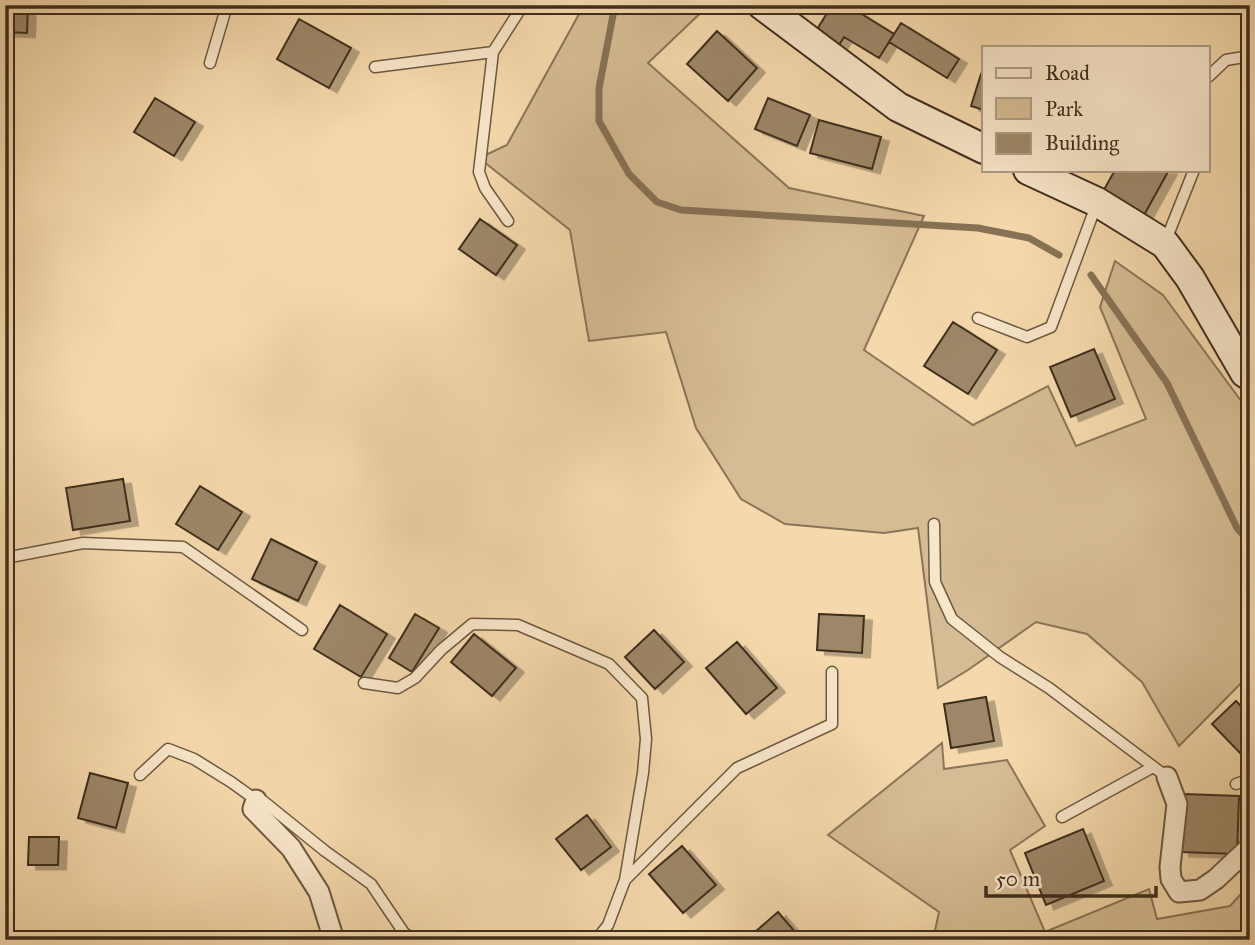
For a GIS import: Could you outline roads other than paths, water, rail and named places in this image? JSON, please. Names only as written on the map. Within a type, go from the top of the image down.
[{"type":"street","points":[[762,5],[898,107],[982,148]]},
{"type":"street","points":[[1032,172],[1097,202],[1164,244],[1190,278],[1245,373],[1250,376]]},
{"type":"street","points":[[1160,772],[1177,804],[1170,867],[1171,879],[1179,892],[1200,890],[1250,847]]},
{"type":"street","points":[[256,800],[253,809],[291,848],[319,892],[334,940]]},
{"type":"lane","points":[[210,63],[227,5]]},
{"type":"lane","points":[[508,221],[485,188],[479,172],[493,52],[523,5]]},
{"type":"lane","points":[[375,66],[493,52]]},
{"type":"lane","points":[[1210,75],[1226,60],[1250,56]]},
{"type":"lane","points":[[1164,244],[1193,172]]},
{"type":"lane","points":[[978,318],[1027,337],[1051,327],[1097,202]]},
{"type":"lane","points":[[934,524],[935,582],[952,619],[1000,657],[1049,688],[1160,772],[1062,817]]},
{"type":"lane","points":[[5,558],[83,543],[183,547],[302,630]]},
{"type":"lane","points":[[364,682],[398,688],[415,678],[441,650],[472,624],[518,625],[608,664],[642,698],[646,739],[643,773],[625,880],[608,925],[596,940]]},
{"type":"lane","points":[[625,880],[737,768],[832,724],[832,672]]},
{"type":"lane","points":[[140,775],[168,749],[194,759],[256,800],[263,801],[371,884],[404,933],[416,940]]},
{"type":"lane","points":[[1236,784],[1250,779]]},
{"type":"waterway","points":[[615,5],[599,88],[599,121],[629,174],[657,202],[681,210],[978,228],[1029,238],[1059,255]]},
{"type":"waterway","points":[[1091,275],[1167,383],[1237,528],[1250,542]]}]
